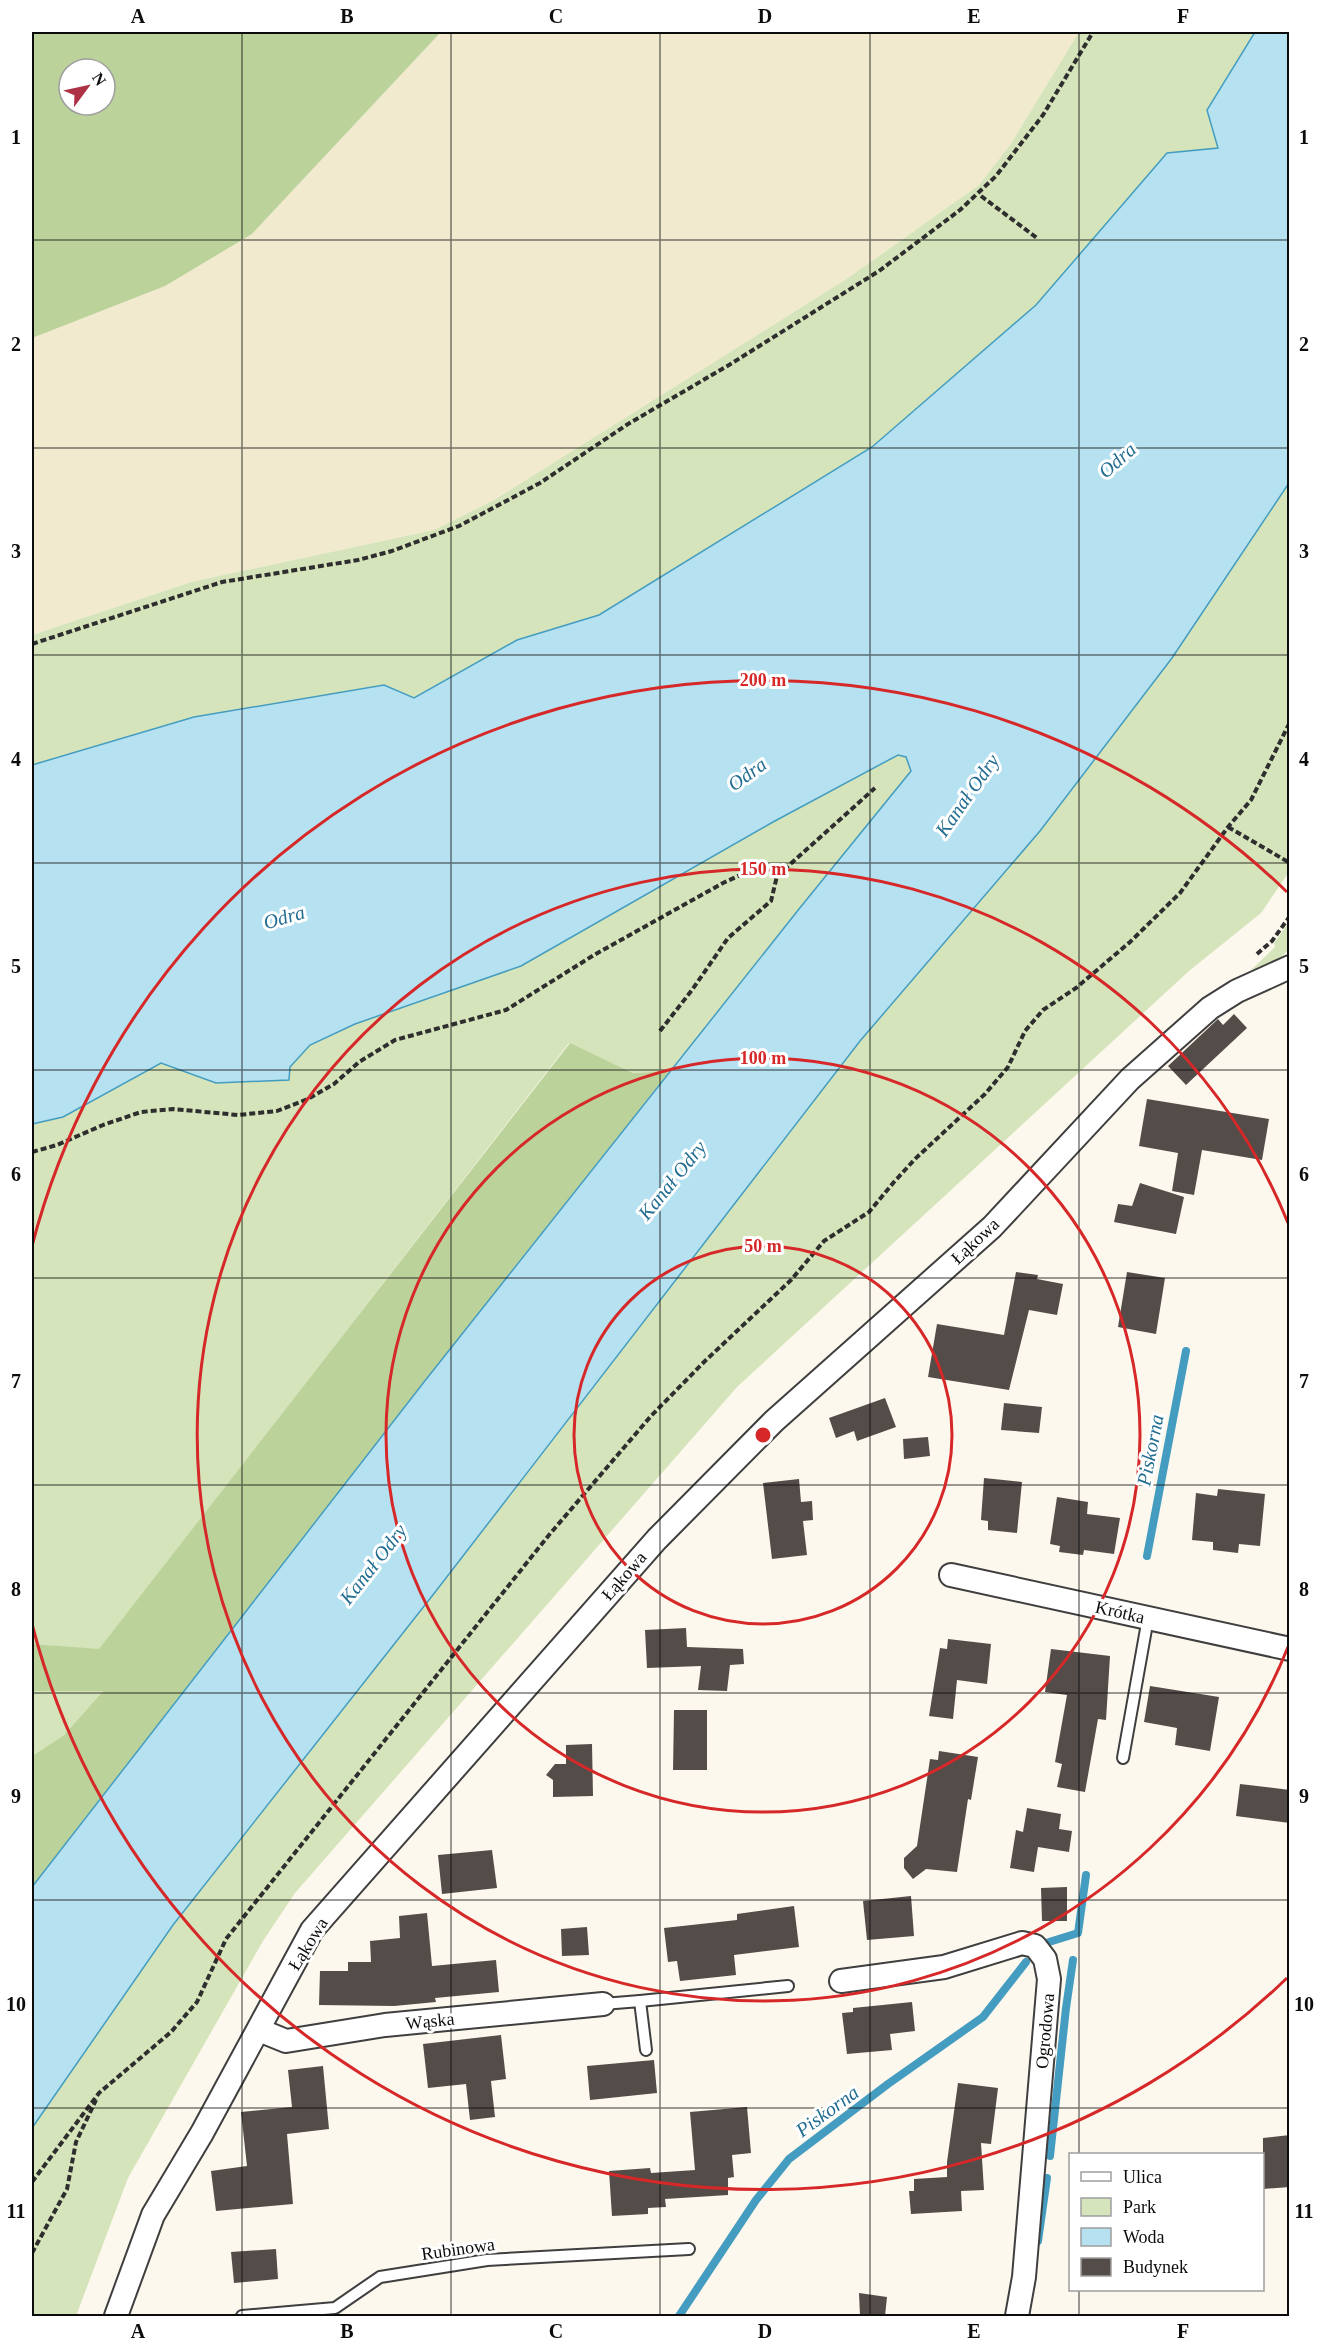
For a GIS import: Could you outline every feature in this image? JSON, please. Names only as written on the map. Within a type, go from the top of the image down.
[{"type":"street","name":"Łąkowa","points":[[116,2316],[153,2215],[202,2133],[312,1930],[657,1539],[774,1421],[992,1227],[1130,1080],[1210,1008],[1237,991],[1290,967]]},
{"type":"street","name":"Krótka","points":[[951,1575],[1290,1649]]},
{"type":"street","name":"Ogrodowa","points":[[841,1981],[945,1967],[1022,1943],[1035,1946],[1045,1959],[1049,1979],[1024,2277],[1017,2316]]},
{"type":"street","name":"Wąska","points":[[259,2030],[286,2041],[385,2025],[603,2004]]},
{"type":"lane","points":[[1123,1758],[1148,1618]]},
{"type":"lane","points":[[603,2004],[788,1986]]},
{"type":"lane","points":[[640,2001],[646,2050]]},
{"type":"lane","name":"Rubinowa","points":[[242,2316],[335,2308],[380,2277],[487,2260],[689,2248]]},
{"type":"path","points":[[32,644],[222,582],[358,560],[392,551],[459,526],[540,483],[628,424],[729,365],[879,271],[960,210],[996,176],[1043,115],[1093,32]]},
{"type":"path","points":[[981,196],[1037,238]]},
{"type":"path","points":[[32,2182],[99,2093],[171,2032],[197,2002],[226,1939],[549,1535],[651,1416],[704,1362],[791,1280],[824,1241],[869,1212],[915,1159],[985,1094],[1008,1067],[1025,1031],[1043,1010],[1076,988],[1164,912],[1251,800],[1290,722]]},
{"type":"path","points":[[660,1031],[728,938],[771,901],[777,876],[874,788]]},
{"type":"path","points":[[1228,827],[1290,863]]},
{"type":"path","points":[[32,1152],[57,1146],[103,1125],[141,1112],[173,1109],[238,1115],[277,1111],[308,1099],[334,1084],[359,1062],[395,1040],[506,1010],[594,956],[723,883],[747,872],[767,870],[777,876]]},
{"type":"path","points":[[32,2253],[67,2189],[76,2142],[99,2093]]},
{"type":"shaded area","points":[[441,32],[1079,32],[1010,145],[979,185],[845,280],[494,500],[434,530],[191,582],[32,635],[32,338],[252,234]]},
{"type":"green space","points":[[32,32],[441,32],[252,234],[165,286],[32,338]]},
{"type":"green space","points":[[1079,32],[1255,32],[1208,110],[1218,148],[1167,153],[1036,305],[872,447],[599,615],[517,640],[414,698],[384,685],[194,717],[32,765],[32,635],[191,582],[434,530],[494,500],[845,280],[979,185],[1010,145]]},
{"type":"green space","points":[[1289,483],[1289,872],[1261,913],[1189,971],[737,1387],[295,1893],[263,1941],[128,2178],[76,2316],[32,2316],[32,2128],[36,2121],[173,1925],[436,1591],[860,1041],[1040,831],[1172,658]]},
{"type":"green space","points":[[898,755],[906,757],[911,771],[670,1071],[633,1073],[569,1043],[99,1650],[32,1644],[32,1124],[63,1117],[161,1063],[216,1083],[290,1067],[310,1045],[355,1024],[521,966],[773,822]]},
{"type":"green space","points":[[1289,922],[1289,950],[1271,965],[1251,970],[1275,947],[1274,943]]},
{"type":"green space","points":[[570,1043],[633,1073],[670,1071],[424,1382],[32,1887],[32,1756],[64,1735],[103,1691],[32,1691],[32,1644],[99,1649]]},
{"type":"green space","points":[[32,1691],[103,1691],[64,1735],[32,1756]]},
{"type":"water","points":[[1255,32],[1289,32],[1289,483],[1172,658],[1040,831],[860,1041],[436,1591],[173,1925],[32,2128],[32,1887],[424,1382],[911,771],[906,757],[898,755],[773,822],[521,966],[355,1024],[310,1045],[290,1067],[289,1080],[216,1083],[161,1063],[63,1117],[32,1124],[32,765],[194,717],[384,685],[414,698],[517,640],[599,615],[872,447],[1036,305],[1167,153],[1218,148],[1207,110]]},
{"type":"building","points":[[1234,1014],[1247,1028],[1186,1085],[1168,1066],[1218,1019],[1223,1025]]},
{"type":"building","points":[[1147,1099],[1269,1119],[1262,1160],[1202,1150],[1194,1195],[1172,1191],[1178,1153],[1139,1146]]},
{"type":"building","points":[[1140,1183],[1184,1197],[1176,1234],[1114,1222],[1118,1204],[1132,1206]]},
{"type":"building","points":[[1016,1272],[1038,1275],[1037,1279],[1063,1284],[1057,1315],[1029,1310],[1009,1390],[928,1377],[937,1324],[1004,1335]]},
{"type":"building","points":[[1127,1272],[1165,1278],[1156,1334],[1118,1327]]},
{"type":"building","points":[[885,1398],[896,1427],[857,1441],[854,1431],[836,1438],[829,1418]]},
{"type":"building","points":[[1004,1403],[1042,1407],[1039,1433],[1001,1430]]},
{"type":"building","points":[[928,1437],[930,1456],[904,1459],[903,1439]]},
{"type":"building","points":[[984,1478],[1022,1482],[1017,1533],[988,1530],[988,1521],[981,1520]]},
{"type":"building","points":[[799,1479],[801,1502],[812,1501],[813,1520],[803,1521],[807,1555],[772,1559],[763,1483]]},
{"type":"building","points":[[1218,1489],[1265,1494],[1260,1546],[1239,1544],[1238,1553],[1213,1550],[1213,1542],[1192,1540],[1196,1493],[1217,1496]]},
{"type":"building","points":[[1057,1497],[1088,1502],[1087,1514],[1120,1518],[1114,1554],[1084,1550],[1083,1555],[1059,1552],[1060,1546],[1050,1544]]},
{"type":"building","points":[[686,1628],[687,1647],[743,1649],[744,1664],[730,1665],[727,1691],[698,1690],[701,1666],[647,1668],[645,1630]]},
{"type":"building","points":[[948,1639],[991,1644],[987,1684],[957,1680],[953,1719],[929,1716],[940,1648],[947,1649]]},
{"type":"building","points":[[1051,1649],[1110,1656],[1106,1720],[1098,1719],[1085,1792],[1057,1787],[1062,1764],[1055,1762],[1067,1695],[1045,1692]]},
{"type":"building","points":[[1150,1686],[1219,1697],[1210,1751],[1175,1745],[1177,1728],[1144,1722]]},
{"type":"building","points":[[674,1710],[707,1710],[707,1770],[673,1770]]},
{"type":"building","points":[[592,1744],[593,1796],[553,1797],[553,1780],[546,1775],[555,1764],[566,1764],[566,1745]]},
{"type":"building","points":[[939,1751],[978,1757],[971,1800],[968,1799],[957,1872],[926,1869],[913,1879],[904,1868],[904,1858],[917,1846],[930,1759],[938,1760]]},
{"type":"building","points":[[1240,1784],[1290,1790],[1290,1823],[1236,1816]]},
{"type":"building","points":[[1027,1808],[1061,1814],[1059,1829],[1072,1831],[1069,1852],[1038,1847],[1034,1872],[1010,1868],[1016,1830],[1023,1832]]},
{"type":"building","points":[[492,1850],[497,1888],[442,1894],[438,1855]]},
{"type":"building","points":[[1067,1887],[1067,1921],[1042,1921],[1041,1888]]},
{"type":"building","points":[[911,1896],[914,1936],[867,1940],[863,1901]]},
{"type":"building","points":[[794,1906],[799,1947],[734,1955],[736,1975],[680,1981],[677,1961],[668,1962],[664,1928],[737,1920],[737,1914]]},
{"type":"building","points":[[427,1913],[432,1966],[496,1960],[499,1992],[435,1998],[436,2002],[394,2006],[319,2005],[320,1971],[348,1971],[348,1962],[371,1962],[370,1941],[400,1938],[399,1916]]},
{"type":"building","points":[[587,1927],[589,1955],[562,1956],[561,1929]]},
{"type":"building","points":[[912,2002],[915,2031],[890,2034],[892,2050],[847,2054],[842,2013],[853,2012],[853,2008]]},
{"type":"building","points":[[501,2035],[506,2079],[491,2081],[495,2117],[470,2120],[466,2084],[428,2088],[423,2044]]},
{"type":"building","points":[[654,2060],[657,2093],[590,2100],[587,2066]]},
{"type":"building","points":[[323,2066],[329,2129],[287,2134],[293,2204],[216,2211],[211,2171],[247,2166],[241,2112],[292,2107],[288,2070]]},
{"type":"building","points":[[958,2083],[998,2088],[991,2144],[981,2143],[984,2190],[961,2191],[962,2211],[911,2214],[909,2191],[914,2191],[914,2179],[947,2177]]},
{"type":"building","points":[[747,2107],[751,2153],[732,2155],[734,2177],[728,2178],[728,2195],[665,2199],[666,2207],[648,2208],[648,2214],[612,2216],[609,2171],[650,2168],[651,2173],[695,2170],[690,2112]]},
{"type":"building","points":[[1290,2135],[1290,2187],[1264,2189],[1263,2138]]},
{"type":"building","points":[[276,2249],[278,2279],[234,2283],[231,2252]]},
{"type":"building","points":[[859,2293],[887,2297],[885,2316],[860,2316]]},
{"type":"waterway","name":"Piskorna","points":[[1147,1556],[1186,1351]]},
{"type":"waterway","name":"Piskorna","points":[[1049,1942],[1078,1933],[1086,1875]]},
{"type":"waterway","points":[[1050,2156],[1073,1960]]},
{"type":"waterway","name":"Piskorna","points":[[679,2316],[756,2200],[789,2159],[888,2084],[983,2017],[1026,1962]]},
{"type":"waterway","points":[[1038,2241],[1047,2178]]},
{"type":"water label","name":"Odra","points":[[1117,460]]},
{"type":"water label","name":"Odra","points":[[747,774]]},
{"type":"water label","name":"Kanał Odry","points":[[967,795]]},
{"type":"water label","name":"Odra","points":[[284,917]]},
{"type":"water label","name":"Kanał Odry","points":[[672,1180]]},
{"type":"water label","name":"Kanał Odry","points":[[373,1564]]}]
